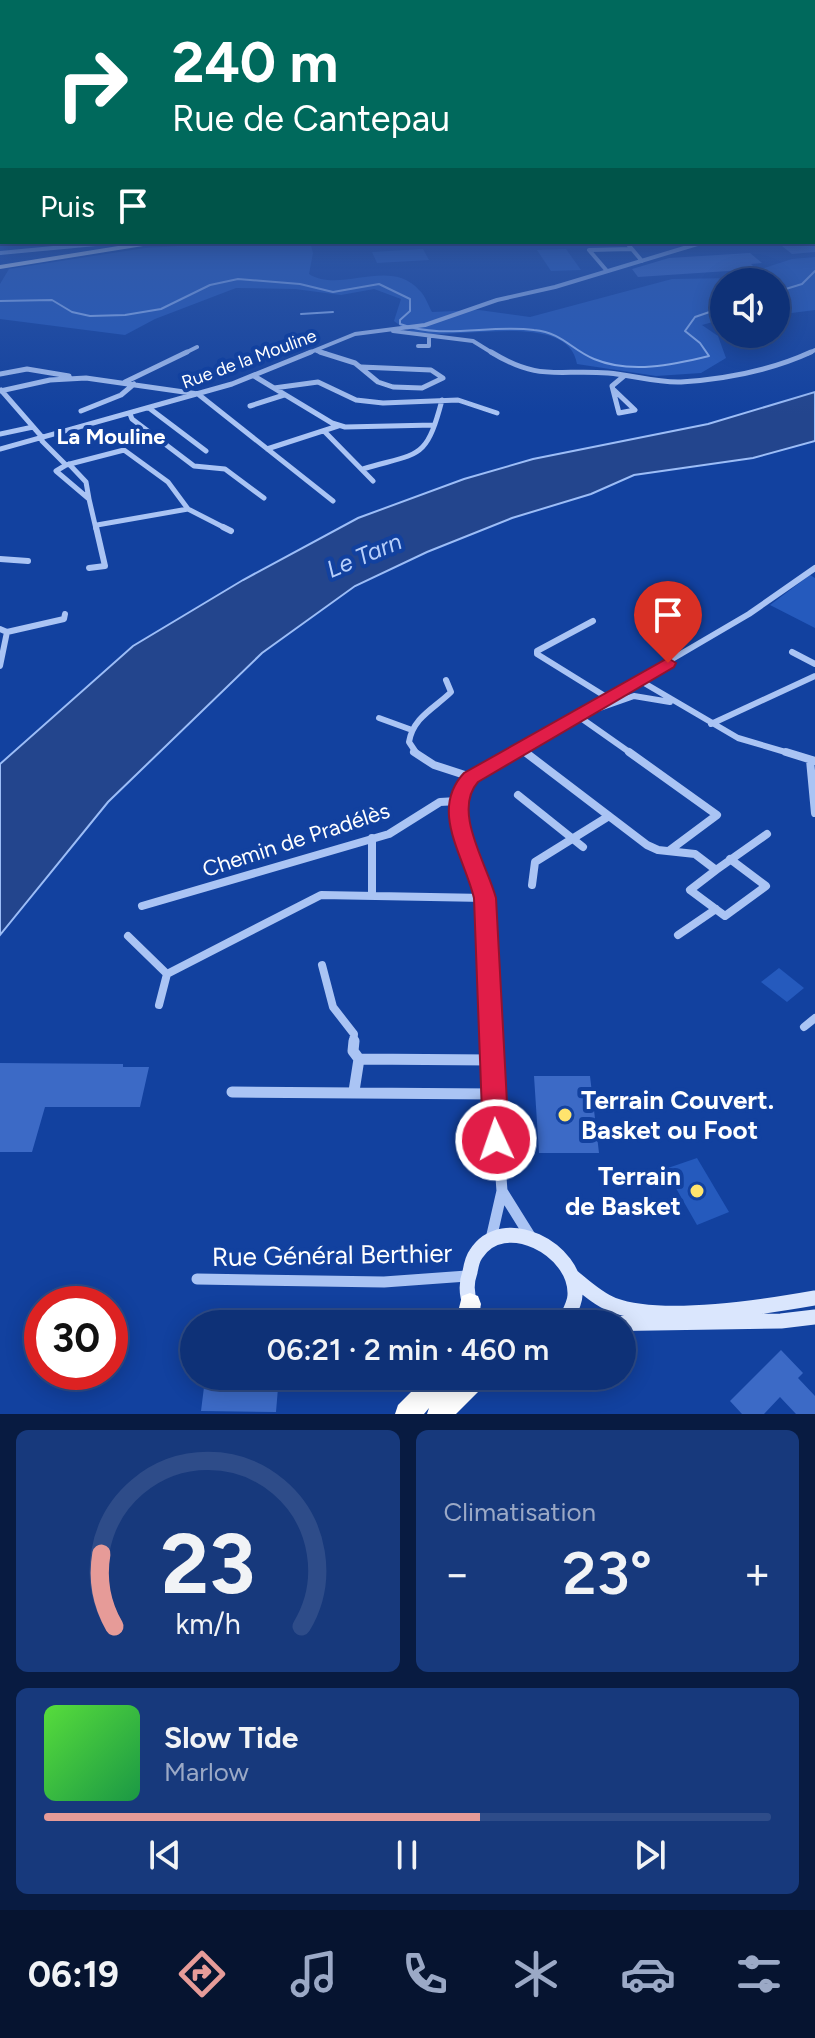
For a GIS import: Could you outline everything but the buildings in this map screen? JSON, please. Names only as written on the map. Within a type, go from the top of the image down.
[{"type":"highway","points":[[407,1414],[430,1390]]},
{"type":"highway","points":[[417,1414],[438,1390]]},
{"type":"highway","points":[[439,1414],[464,1390]]},
{"type":"highway","points":[[449,1414],[467,1390]]},
{"type":"main road","points":[[472,1310],[467,1276],[472,1262],[491,1242],[516,1235],[530,1236],[556,1251],[573,1277],[618,1307],[681,1310],[783,1305],[815,1298]]},
{"type":"main road","points":[[571,1310],[573,1277]]},
{"type":"main road","points":[[636,1323],[781,1321],[815,1317]]},
{"type":"street","name":"Rue de la Mouline","points":[[0,449],[254,376],[358,333],[425,325],[497,300],[571,282]]},
{"type":"street","points":[[387,329],[473,341],[514,366],[547,374],[626,375],[693,381],[780,366],[815,350]]},
{"type":"street","points":[[418,346],[429,346],[429,336]]},
{"type":"street","points":[[123,383],[197,347]]},
{"type":"street","points":[[317,351],[361,367],[431,370],[443,378],[432,386],[394,387],[378,382],[361,367]]},
{"type":"street","points":[[0,374],[27,369],[198,394],[333,501]]},
{"type":"street","points":[[613,389],[635,410],[619,413],[613,389],[614,382],[626,375]]},
{"type":"street","points":[[254,376],[340,425],[361,429],[434,425]]},
{"type":"street","points":[[79,378],[50,380],[1,390],[42,439],[86,482],[105,566],[89,568]]},
{"type":"street","points":[[274,388],[318,382],[347,397],[368,402],[458,400],[497,413]]},
{"type":"street","points":[[81,411],[121,395],[134,384]]},
{"type":"street","points":[[250,406],[284,395]]},
{"type":"street","points":[[363,469],[419,452],[430,443],[442,400]]},
{"type":"street","points":[[149,408],[206,451]]},
{"type":"street","points":[[130,414],[132,419],[194,466],[225,469],[264,498]]},
{"type":"street","points":[[267,449],[340,425]]},
{"type":"street","points":[[0,434],[33,427]]},
{"type":"street","points":[[324,431],[373,481]]},
{"type":"street","points":[[89,499],[56,471],[67,464],[124,450],[168,482],[188,509],[231,531]]},
{"type":"street","points":[[97,525],[188,509]]},
{"type":"street","points":[[0,559],[28,561]]},
{"type":"street","points":[[491,1242],[502,1191],[485,898],[479,873],[457,817],[457,801],[463,786],[471,777],[749,614],[815,568]]},
{"type":"street","points":[[0,666],[3,631],[64,619],[65,614]]},
{"type":"street","points":[[593,621],[537,651],[537,654],[608,698]]},
{"type":"street","points":[[792,652],[815,664]]},
{"type":"street","points":[[711,724],[815,676]]},
{"type":"street","points":[[446,680],[451,692],[421,717],[412,730],[410,737],[414,753],[434,766],[471,777]]},
{"type":"street","points":[[639,680],[711,724],[764,748],[813,760],[815,813]]},
{"type":"street","points":[[578,716],[634,696],[676,703]]},
{"type":"street","points":[[578,716],[644,767],[717,815],[670,850]]},
{"type":"street","points":[[379,718],[412,730]]},
{"type":"street","points":[[520,748],[647,845],[658,850],[695,854],[716,870]]},
{"type":"street","points":[[518,795],[583,847]]},
{"type":"street","name":"Chemin de Pradélès","points":[[142,906],[389,834],[440,802],[457,801]]},
{"type":"street","points":[[532,885],[535,862],[609,816]]},
{"type":"street","points":[[730,859],[766,886],[725,916],[690,890],[730,859],[767,834]]},
{"type":"street","points":[[372,838],[372,895]]},
{"type":"street","points":[[159,1005],[167,974],[321,895],[485,898]]},
{"type":"street","points":[[678,935],[716,909]]},
{"type":"street","points":[[128,936],[167,974]]},
{"type":"street","points":[[322,965],[333,1007],[354,1034],[353,1051],[359,1059],[354,1091]]},
{"type":"street","points":[[804,1027],[815,1018]]},
{"type":"street","points":[[359,1059],[492,1060]]},
{"type":"street","points":[[232,1092],[494,1094]]},
{"type":"street","points":[[502,1191],[530,1236]]},
{"type":"street","name":"Rue Général Berthier","points":[[197,1279],[384,1282],[467,1276]]},
{"type":"street","points":[[783,1305],[815,1306]]},
{"type":"shaded area","points":[[1,282],[408,282],[425,297],[432,312],[479,310],[530,317],[661,282],[710,282],[710,323],[702,325],[710,330],[710,348],[722,348],[726,358],[701,373],[656,376],[577,364],[569,347],[552,337],[530,332],[427,334],[410,331],[394,321],[401,299],[374,289],[341,295],[295,289],[236,288],[155,319],[125,335],[0,319]]},
{"type":"shaded area","points":[[790,282],[815,282],[815,310],[790,313]]},
{"type":"shaded area","points":[[810,575],[815,578],[815,628],[770,605]]},
{"type":"shaded area","points":[[779,968],[804,988],[787,1002],[761,982]]},
{"type":"shaded area","name":"Terrain de Basket","points":[[697,1158],[729,1212],[697,1225],[665,1169]]},
{"type":"water","name":"Le Tarn","points":[[815,392],[815,441],[753,458],[634,475],[591,494],[512,518],[427,552],[355,586],[262,653],[108,802],[0,935],[0,764],[133,646],[243,580],[358,518],[464,479],[533,459],[708,424]]},
{"type":"waterway","points":[[0,301],[52,300],[72,312],[90,316],[125,315],[161,309],[210,285],[224,282]]},
{"type":"waterway","points":[[275,282],[333,292],[379,284],[410,299],[410,311],[400,320],[400,324],[433,331],[517,329],[544,332],[594,359],[622,366],[666,365],[709,356],[700,343],[685,331],[695,317],[710,312]]},
{"type":"waterway","points":[[790,288],[804,282]]},
{"type":"waterway","points":[[301,314],[333,312]]},
{"type":"place","name":"Terrain Couvert. Basket ou Foot","points":[[565,1115]]},
{"type":"place","name":"Terrain de Basket","points":[[697,1191]]},
{"type":"district","name":"La Mouline","points":[[111,436]]},
{"type":"route","points":[[496,1140],[485,898],[479,873],[457,817],[457,801],[471,777],[668,663]]}]
